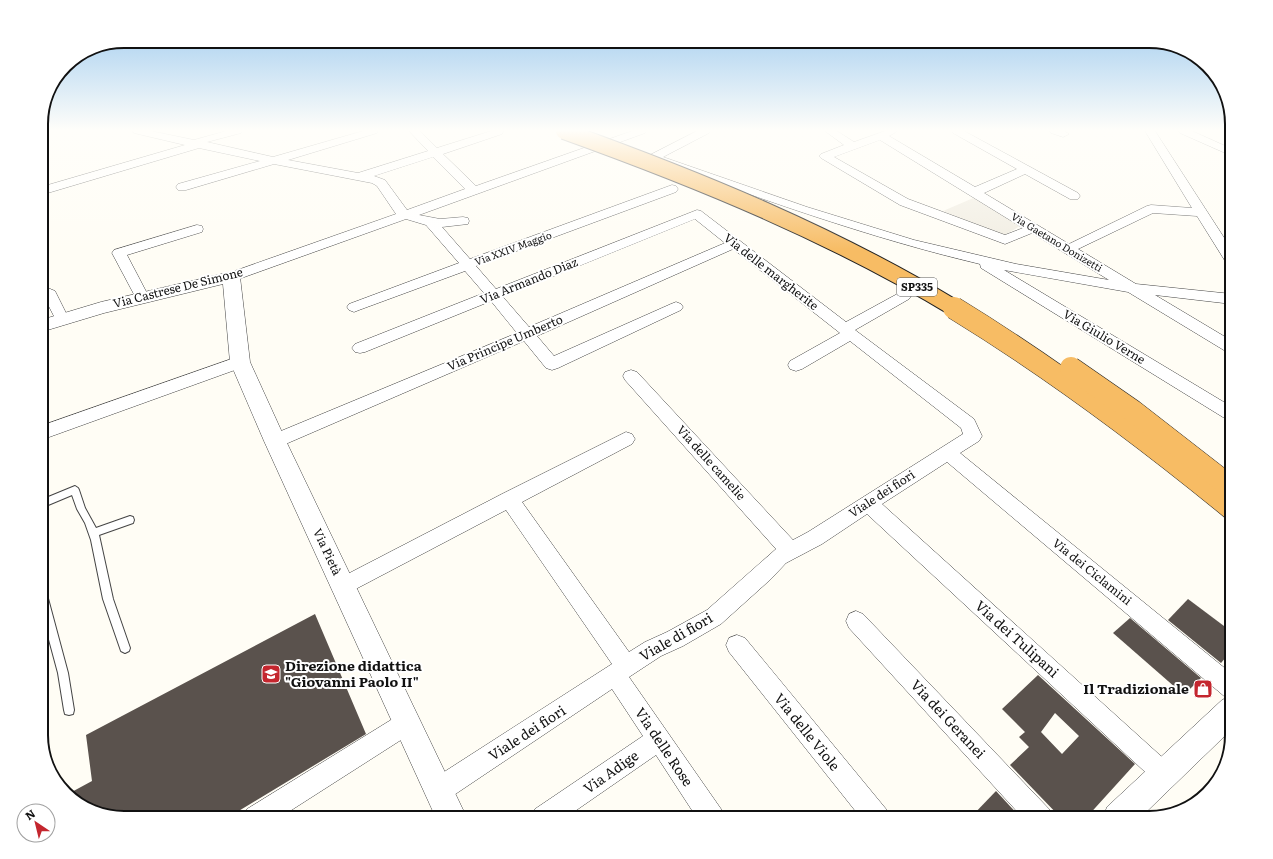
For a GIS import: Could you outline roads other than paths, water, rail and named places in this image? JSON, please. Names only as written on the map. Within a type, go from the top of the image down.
[{"type":"highway","name":"SP335","points":[[674,171],[742,198],[867,259],[939,299],[1056,374],[1147,440],[1225,503]]},
{"type":"highway","name":"SP335","points":[[695,171],[801,214],[857,241],[931,281],[1007,326],[1104,389],[1163,433],[1225,482]]},
{"type":"street","points":[[48,189],[106,171]]},
{"type":"street","points":[[182,188],[239,171]]},
{"type":"street","points":[[325,171],[375,180],[381,183],[404,214],[430,222],[440,223],[463,221]]},
{"type":"street","points":[[359,177],[377,171]]},
{"type":"street","points":[[455,171],[473,190]]},
{"type":"street","name":"Via Castrese De Simone","points":[[48,324],[142,297],[231,277],[527,171]]},
{"type":"street","points":[[692,171],[889,236],[976,258],[1084,281],[1134,289],[1225,298]]},
{"type":"street","points":[[851,171],[904,202],[1005,240],[1033,228]]},
{"type":"street","name":"Via Gaetano Donizetti","points":[[941,171],[1225,344]]},
{"type":"street","points":[[976,192],[1021,171]]},
{"type":"street","points":[[1030,171],[1074,196]]},
{"type":"street","points":[[1175,171],[1225,251]]},
{"type":"street","name":"Via XXIV Maggio","points":[[354,307],[672,189]]},
{"type":"street","points":[[1068,249],[1151,209],[1201,212]]},
{"type":"street","name":"Via delle margherite","points":[[697,214],[968,424],[973,436]]},
{"type":"street","name":"Via Armando Diaz","points":[[360,348],[697,214]]},
{"type":"street","points":[[430,222],[494,295],[525,335],[552,364],[676,307]]},
{"type":"street","points":[[142,297],[119,253],[197,229]]},
{"type":"street","name":"Via Principe Umberto","points":[[275,441],[734,244]]},
{"type":"street","name":"Via Giulio Verne","points":[[976,258],[1225,411]]},
{"type":"street","name":"Via Pietà","points":[[231,277],[240,362],[275,441],[449,811]]},
{"type":"street","points":[[48,293],[62,319]]},
{"type":"street","points":[[796,365],[904,296]]},
{"type":"street","points":[[48,431],[240,362]]},
{"type":"street","name":"Via delle camelie","points":[[631,376],[790,551]]},
{"type":"street","name":"Viale dei fiori","points":[[790,551],[816,538],[868,502],[973,436]]},
{"type":"street","points":[[343,586],[626,439]]},
{"type":"street","name":"Via dei Ciclamini","points":[[953,457],[1225,682]]},
{"type":"street","name":"Via delle Rose","points":[[509,499],[621,671],[659,739],[707,811]]},
{"type":"street","name":"Via dei Tulipani","points":[[868,502],[1170,770]]},
{"type":"street","name":"Viale di fiori","points":[[621,671],[653,649],[714,617],[764,573],[779,557],[790,551]]},
{"type":"street","name":"Via dei Geranei","points":[[856,621],[1033,811]]},
{"type":"street","name":"Via delle Viole","points":[[737,645],[871,811]]},
{"type":"street","name":"Viale dei fiori","points":[[439,790],[621,671]]},
{"type":"street","points":[[1126,811],[1225,717]]},
{"type":"street","points":[[267,811],[407,723]]},
{"type":"street","name":"Via Adige","points":[[554,811],[659,739]]},
{"type":"lane","points":[[48,501],[75,490],[81,509],[94,533],[108,599],[125,648]]},
{"type":"lane","points":[[94,533],[130,520]]},
{"type":"lane","points":[[48,617],[63,674],[69,710]]},
{"type":"place","name":"Direzione didattica \"Giovanni Paolo II\"","points":[[271,674]]},
{"type":"place","name":"Il Tradizionale","points":[[1203,689]]}]
